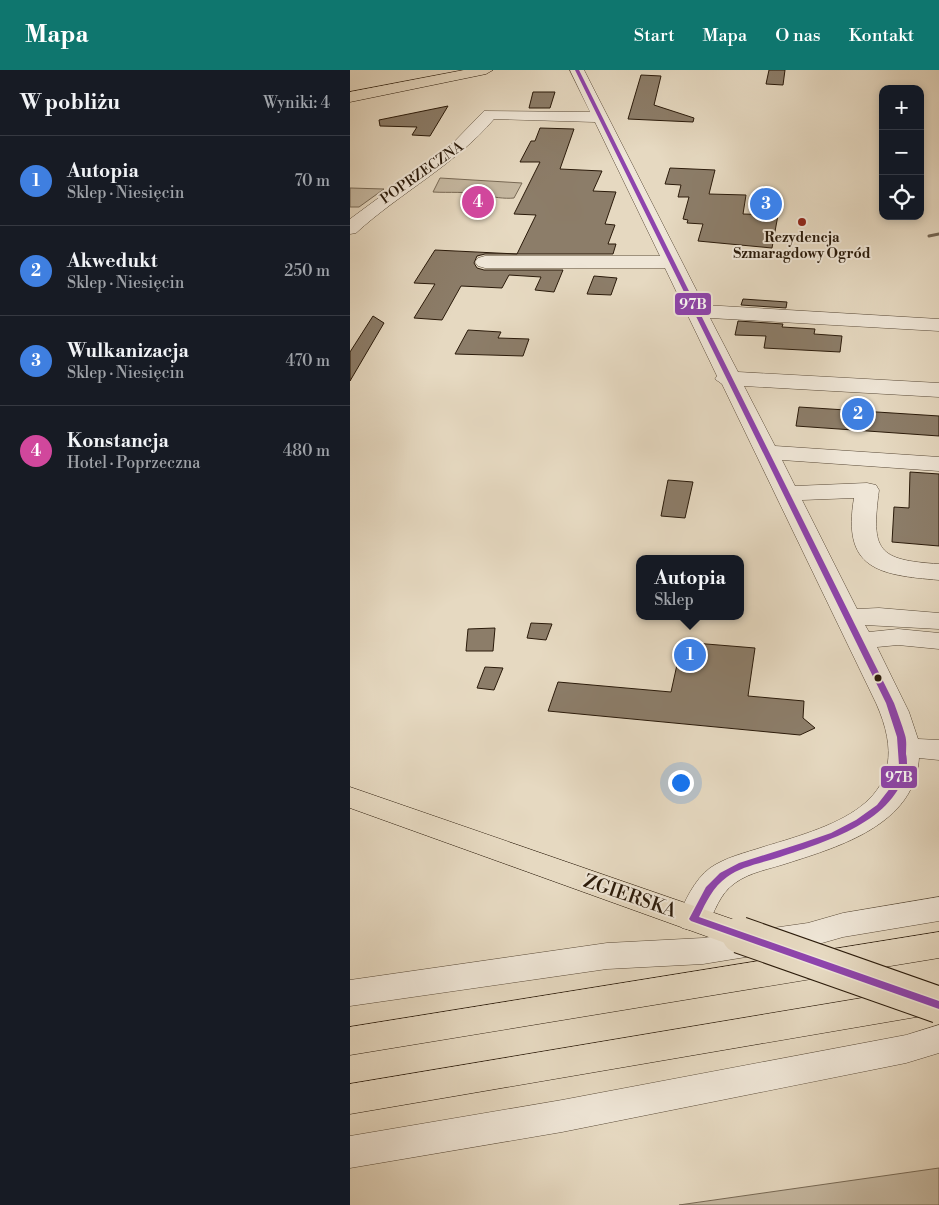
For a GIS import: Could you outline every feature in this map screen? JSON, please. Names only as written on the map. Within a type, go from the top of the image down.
[{"type":"main road","points":[[350,97],[486,70]]},
{"type":"main road","name":"ZGIERSKA","points":[[350,797],[939,1006]]},
{"type":"main road","points":[[350,1041],[939,945]]},
{"type":"main road","points":[[350,1099],[939,999]]},
{"type":"street","points":[[577,70],[731,386],[853,629],[892,710],[905,747],[904,769],[900,780],[888,799],[877,810],[842,831],[746,864],[723,875],[709,890],[694,919]]},
{"type":"street","name":"POPRZECZNA","points":[[350,230],[377,204],[465,144],[490,114],[601,117]]},
{"type":"street","points":[[485,262],[566,260],[671,262]]},
{"type":"street","points":[[695,311],[939,325]]},
{"type":"street","points":[[731,386],[767,379],[939,390]]},
{"type":"street","points":[[731,386],[774,397],[939,408]]},
{"type":"street","points":[[765,452],[939,464]]},
{"type":"street","points":[[869,459],[863,536],[870,551],[880,560],[892,566],[939,572]]},
{"type":"street","points":[[786,494],[867,490]]},
{"type":"street","points":[[853,629],[879,616],[939,621]]},
{"type":"street","points":[[853,629],[898,637],[939,641]]},
{"type":"street","points":[[905,747],[939,750]]},
{"type":"street","points":[[350,993],[607,956],[703,951],[808,935],[843,925],[939,909]]},
{"type":"street","points":[[350,1152],[562,1116],[906,1049],[939,1039]]},
{"type":"shaded area","points":[[440,178],[522,183],[514,198],[502,198],[470,193],[433,192]]},
{"type":"shaded area","points":[[350,188],[384,189],[359,207],[350,207]]},
{"type":"shaded area","points":[[939,1168],[939,1205],[679,1205]]},
{"type":"building","points":[[769,70],[785,70],[783,85],[766,84]]},
{"type":"building","points":[[641,75],[661,76],[654,105],[694,118],[693,122],[628,119]]},
{"type":"building","points":[[533,92],[555,92],[550,108],[529,108]]},
{"type":"building","points":[[448,106],[430,136],[412,135],[417,127],[380,126],[379,120]]},
{"type":"building","points":[[540,128],[574,129],[560,169],[602,171],[593,191],[616,192],[605,224],[615,225],[608,244],[616,244],[613,254],[517,254],[536,215],[514,214],[540,162],[520,162],[531,141],[535,141]]},
{"type":"building","points":[[670,168],[715,170],[709,194],[746,195],[743,214],[778,215],[772,248],[698,241],[703,224],[687,223],[688,220],[683,219],[689,197],[678,197],[681,185],[665,184]]},
{"type":"building","points":[[435,250],[517,254],[485,254],[477,256],[474,263],[477,268],[484,270],[563,270],[554,292],[535,290],[541,277],[509,275],[502,288],[461,286],[442,320],[414,318],[435,284],[414,283]]},
{"type":"building","points":[[594,276],[617,278],[611,295],[587,294]]},
{"type":"building","points":[[743,299],[787,302],[786,308],[741,305]]},
{"type":"building","points":[[373,316],[384,323],[350,381],[350,352]]},
{"type":"building","points":[[738,321],[783,324],[782,327],[815,329],[814,334],[842,336],[840,352],[764,348],[766,336],[735,335]]},
{"type":"building","points":[[468,330],[501,332],[498,338],[529,339],[523,356],[455,354]]},
{"type":"building","points":[[799,407],[939,416],[939,436],[796,426]]},
{"type":"building","points":[[910,472],[939,474],[939,546],[892,542],[894,507],[909,508]]},
{"type":"building","points":[[668,480],[693,482],[685,518],[661,516]]},
{"type":"building","points":[[531,623],[552,624],[546,640],[527,638]]},
{"type":"building","points":[[495,628],[493,651],[466,651],[468,629]]},
{"type":"building","points":[[682,642],[755,648],[748,696],[804,701],[803,718],[815,728],[800,735],[548,711],[558,682],[671,692]]},
{"type":"building","points":[[485,667],[503,668],[494,690],[477,688]]},
{"type":"waterway","points":[[929,236],[939,234]]},
{"type":"transit line","name":"97B","points":[[577,70],[890,703],[902,737],[903,765],[895,788],[880,807],[859,822],[834,835],[729,871],[718,879],[709,890],[694,919]]},
{"type":"transit line","name":"97B","points":[[694,919],[939,1005]]},
{"type":"place","name":"Konstancja","points":[[478,202]]},
{"type":"place","name":"Wulkanizacja","points":[[766,204]]},
{"type":"place","name":"Rezydencja Szmaragdowy Ogród","points":[[802,222]]},
{"type":"place","name":"Akwedukt","points":[[858,414]]},
{"type":"place","name":"Autopia","points":[[690,655]]}]
